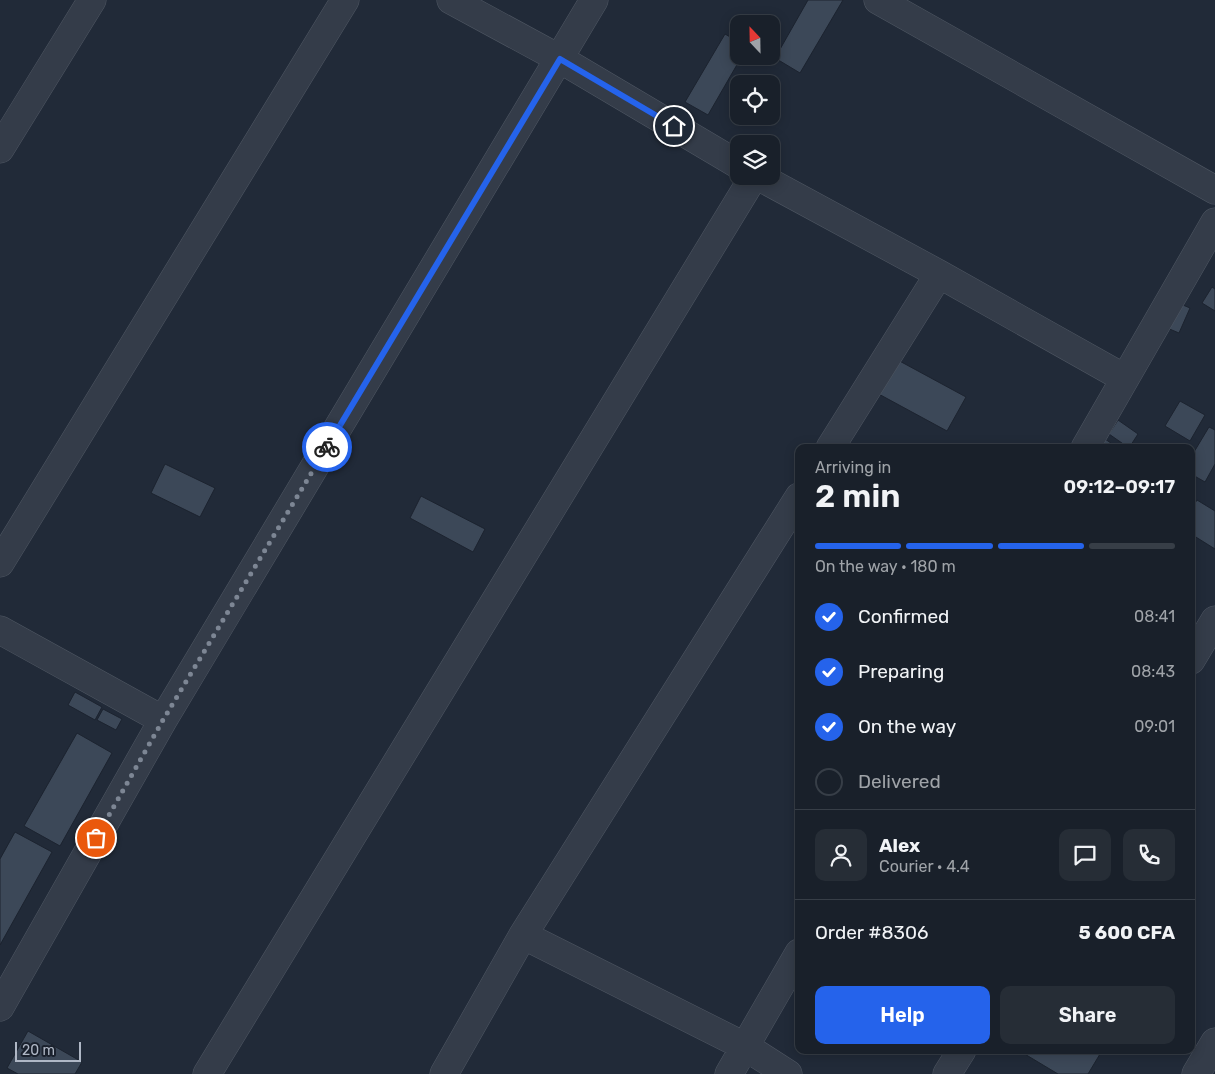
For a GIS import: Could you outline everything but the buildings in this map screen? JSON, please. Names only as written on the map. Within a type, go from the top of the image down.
[{"type":"street","points":[[0,150],[92,0]]},
{"type":"street","points":[[0,563],[345,0]]},
{"type":"street","points":[[451,0],[560,59],[730,160]]},
{"type":"street","points":[[0,1007],[163,720],[594,0]]},
{"type":"street","points":[[878,0],[1215,190]]},
{"type":"street","points":[[206,1074],[749,185]]},
{"type":"street","points":[[775,185],[939,274],[1124,378]]},
{"type":"street","points":[[1087,444],[1215,222]]},
{"type":"street","points":[[833,444],[939,274]]},
{"type":"street","points":[[444,1074],[524,935],[795,503]]},
{"type":"street","points":[[1195,653],[1215,620]]},
{"type":"street","points":[[0,630],[163,720]]},
{"type":"street","points":[[524,935],[746,1047],[788,1074]]},
{"type":"street","points":[[729,1074],[795,960]]},
{"type":"street","points":[[1196,1074],[1215,1042]]},
{"type":"street","points":[[948,1074],[960,1054]]},
{"type":"way so far","points":[[96,838],[163,720],[327,447]]},
{"type":"route","points":[[327,447],[560,59],[674,126]]}]
